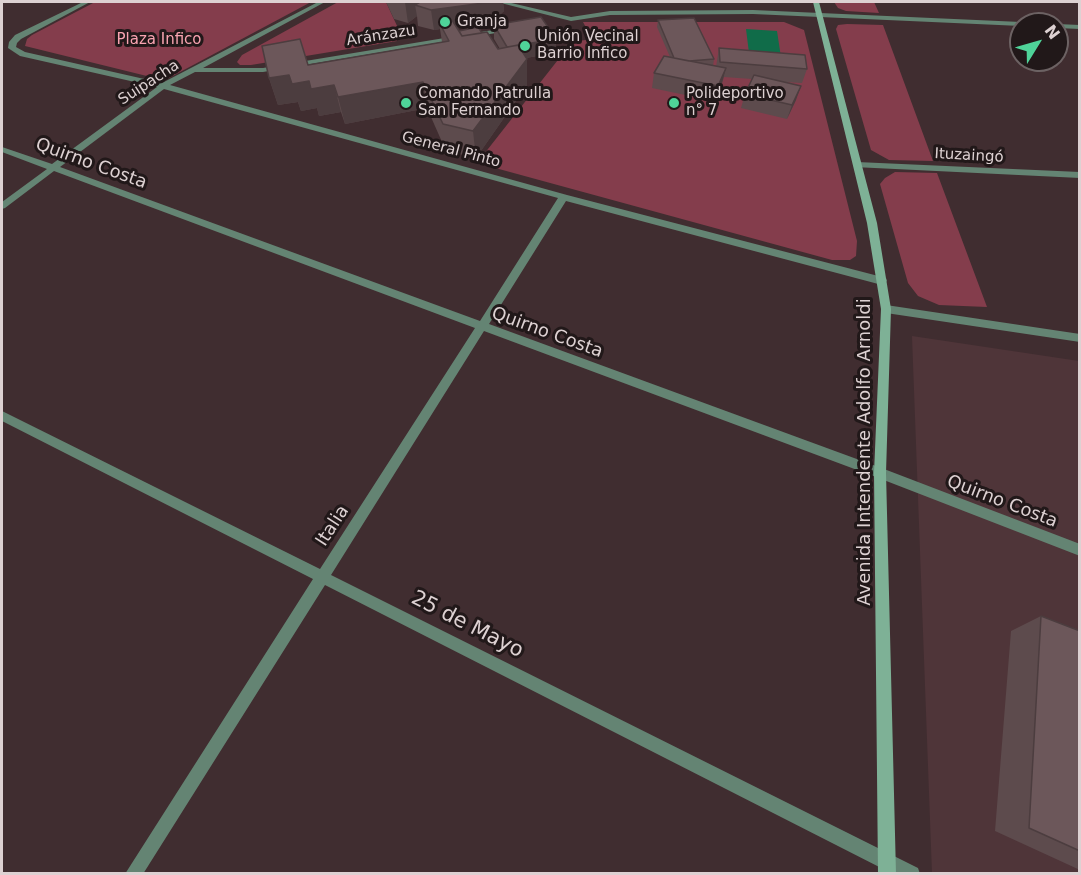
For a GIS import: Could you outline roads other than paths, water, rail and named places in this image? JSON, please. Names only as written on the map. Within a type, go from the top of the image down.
[{"type":"main road","name":"Avenida Intendente Adolfo Arnoldi","points":[[818,8],[872,223],[886,309],[880,473],[887,867]]},
{"type":"street","name":"General Pinto","points":[[87,2],[18,37],[13,42],[12,48],[23,54],[164,87],[564,197],[882,281]]},
{"type":"street","name":"Suipacha","points":[[2,206],[164,87],[322,2]]},
{"type":"street","points":[[500,2],[572,19]]},
{"type":"street","points":[[549,22],[610,14],[818,8],[1009,23]]},
{"type":"street","name":"Aránzazu","points":[[194,70],[262,69],[514,28]]},
{"type":"street","name":"Quirno Costa","points":[[2,150],[880,473],[1080,550]]},
{"type":"street","name":"Ituzaingó","points":[[857,165],[1080,175]]},
{"type":"street","name":"Italia","points":[[133,873],[564,197]]},
{"type":"street","points":[[886,309],[1080,338]]},
{"type":"street","name":"25 de Mayo","points":[[2,416],[323,576],[887,867],[912,873]]},
{"type":"place","name":"Granja","points":[[445,22]]},
{"type":"place","name":"Unión Vecinal Barrio Infico","points":[[525,46]]},
{"type":"place","name":"Comando Patrulla San Fernando","points":[[406,103]]},
{"type":"place","name":"Polideportivo n° 7","points":[[674,103]]},
{"type":"park label","name":"Plaza Infico","points":[[159,40]]}]
